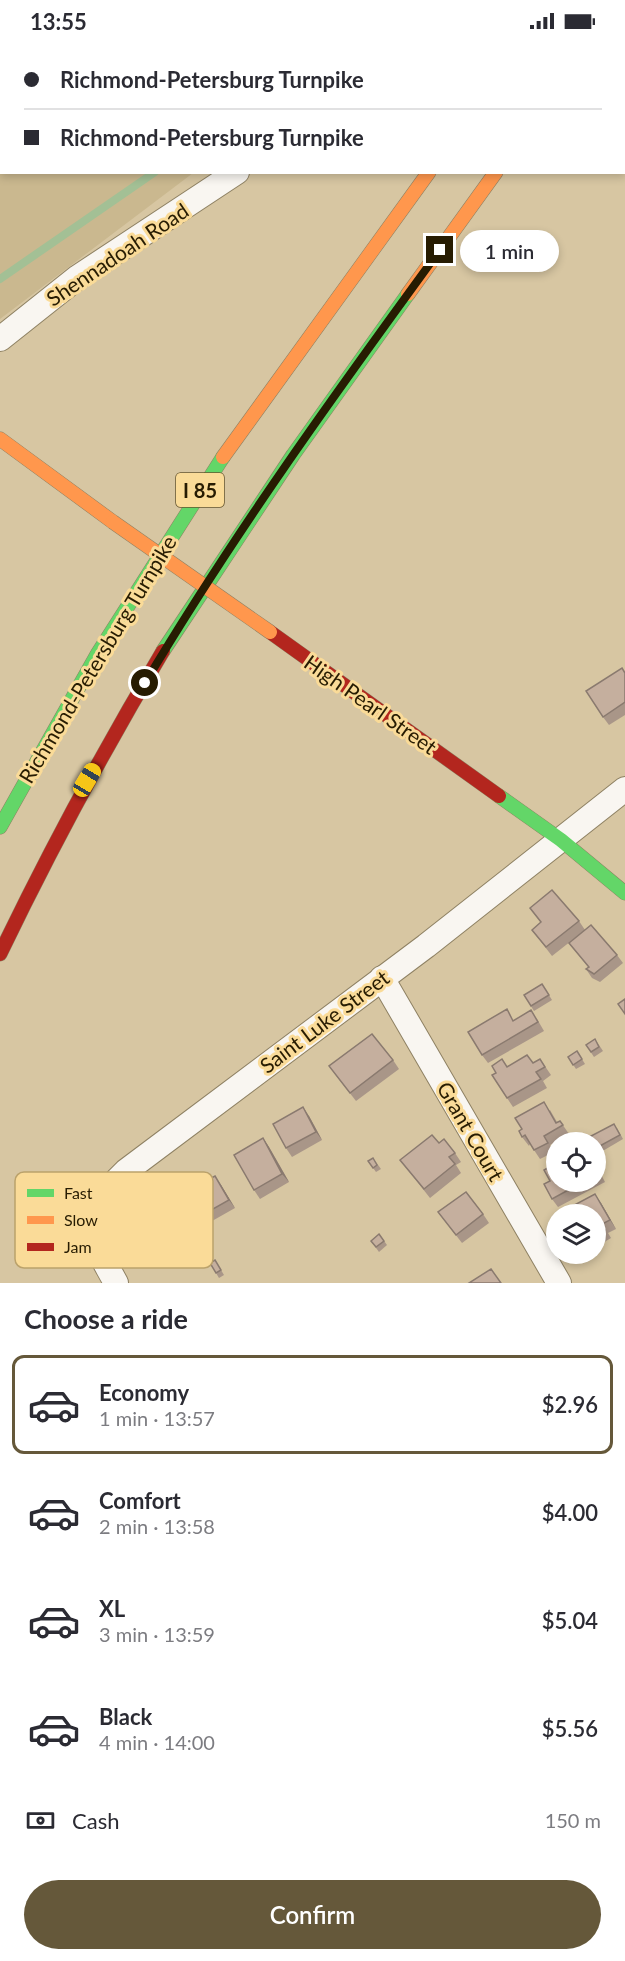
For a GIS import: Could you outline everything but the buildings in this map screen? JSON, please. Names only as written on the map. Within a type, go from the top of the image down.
[{"type":"main road","name":"Richmond-Petersburg Turnpike","points":[[0,827],[28,773],[205,483],[428,174]]},
{"type":"main road","name":"I 85","points":[[0,954],[76,800],[203,586],[299,444],[495,174]]},
{"type":"main road","name":"High Pearl Street","points":[[0,439],[113,522],[561,840],[625,892]]},
{"type":"street","name":"Shennadoah Road","points":[[0,339],[78,277],[234,174]]},
{"type":"street","name":"Saint Luke Street","points":[[127,1172],[625,789]]},
{"type":"street","name":"Grant Court","points":[[382,978],[559,1283]]},
{"type":"street","name":"Saint Luke Street","points":[[109,1268],[116,1283]]},
{"type":"shaded area","points":[[0,174],[192,174],[0,319]]},
{"type":"waterway","points":[[0,279],[152,174]]},
{"type":"traffic: fast","points":[[163,651],[293,455],[408,294]]},
{"type":"traffic: fast","points":[[0,827],[98,653],[223,457]]},
{"type":"traffic: fast","points":[[499,796],[561,840],[625,893]]},
{"type":"traffic: slow","points":[[223,457],[428,174]]},
{"type":"traffic: slow","points":[[408,294],[495,174]]},
{"type":"traffic: slow","points":[[0,439],[113,522]]},
{"type":"traffic: slow","points":[[113,522],[270,632]]},
{"type":"traffic: jam","points":[[270,632],[499,796]]},
{"type":"traffic: jam","points":[[0,954],[78,801],[163,651]]},
{"type":"route","points":[[145,683],[203,586],[299,444],[440,250]]}]
